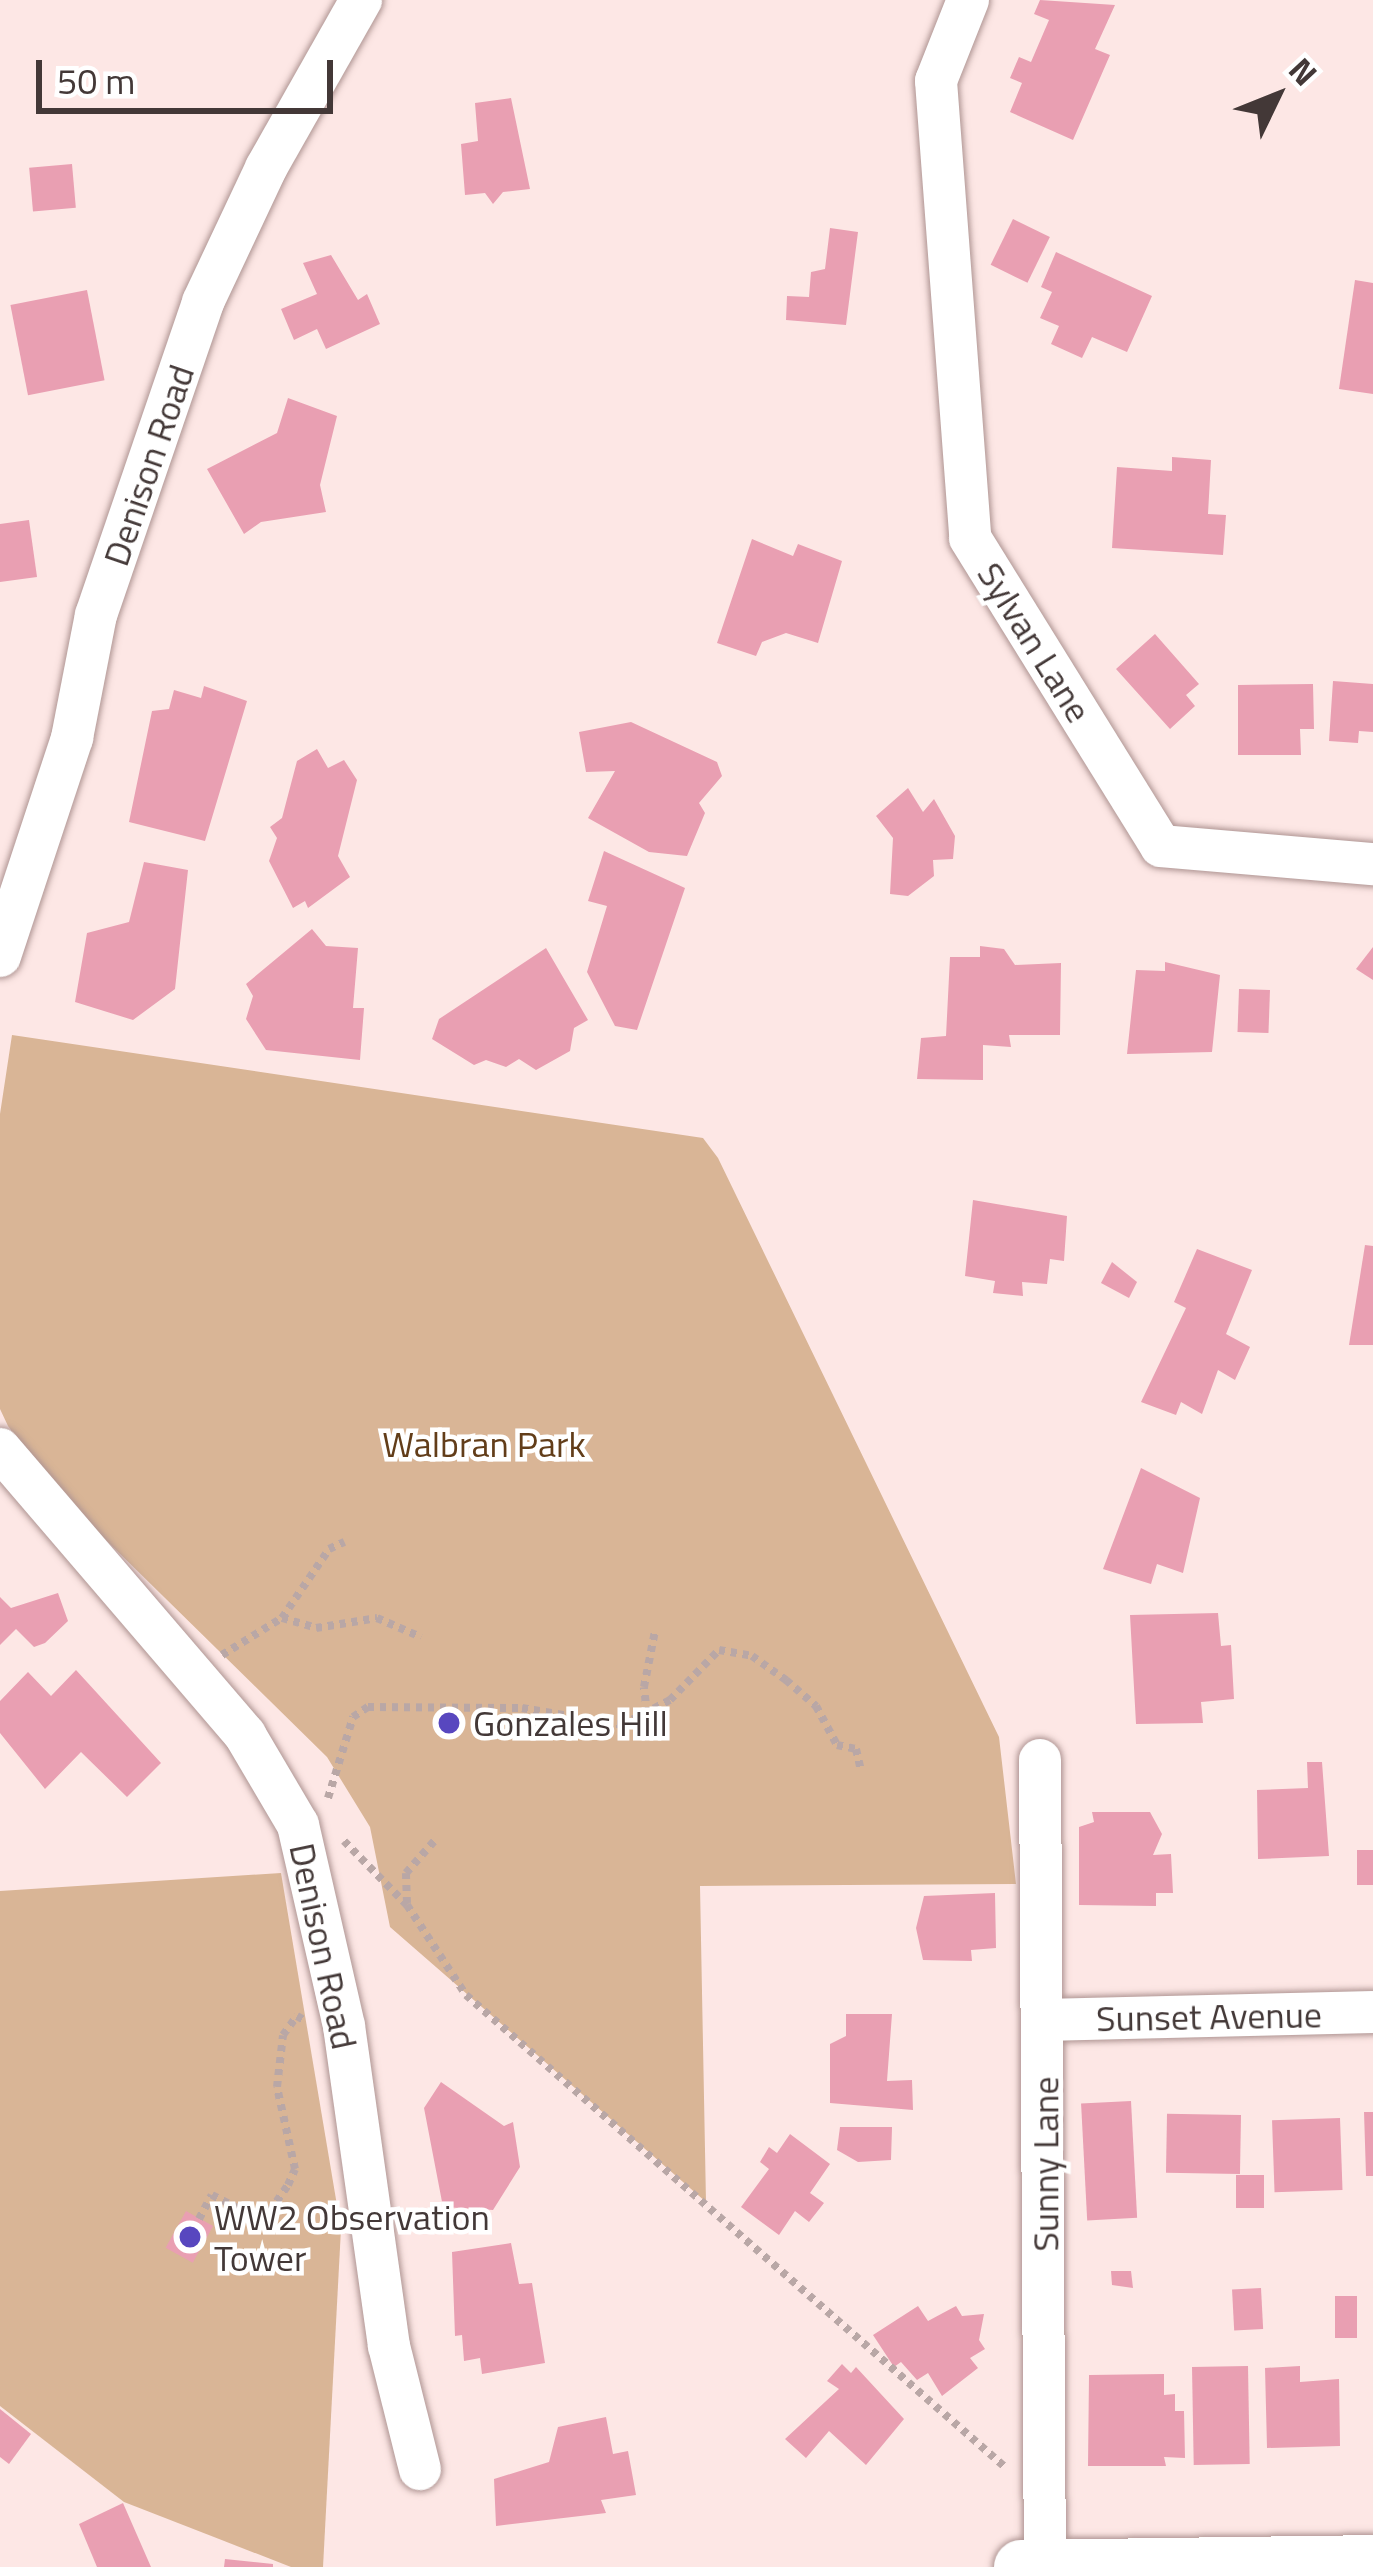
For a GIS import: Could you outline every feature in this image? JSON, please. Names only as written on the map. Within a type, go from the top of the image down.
[{"type":"main road","points":[[1022,2567],[1373,2562]]},
{"type":"street","name":"Denison Road","points":[[0,956],[72,738],[96,615],[203,302],[266,168],[361,0]]},
{"type":"street","name":"Sylvan Lane","points":[[968,0],[936,81],[970,538],[1161,846],[1373,864]]},
{"type":"street","name":"Denison Road","points":[[0,1449],[245,1736],[298,1825],[344,2026],[389,2346],[420,2469]]},
{"type":"street","name":"Sunny Lane","points":[[1040,1760],[1045,2567]]},
{"type":"street","name":"Sunset Avenue","points":[[1044,2020],[1373,2012]]},
{"type":"path","points":[[218,1657],[282,1618],[329,1549],[344,1542]]},
{"type":"path","points":[[282,1618],[316,1628],[376,1618],[421,1637]]},
{"type":"path","points":[[647,1713],[644,1687],[655,1631]]},
{"type":"path","points":[[298,1825],[326,1807],[353,1717],[368,1707],[522,1708],[622,1725],[647,1713],[719,1650],[752,1657],[816,1706],[838,1745],[856,1749],[862,1771]]},
{"type":"path","points":[[298,1825],[338,1836],[407,1905],[466,1995],[1008,2470]]},
{"type":"path","points":[[407,1905],[406,1874],[436,1839]]},
{"type":"path","points":[[199,2218],[212,2195],[263,2221],[278,2202],[295,2169],[277,2087],[285,2070],[283,2035],[297,2016],[318,2028],[344,2026]]},
{"type":"green space","name":"Walbran Park","points":[[12,1035],[703,1138],[718,1158],[999,1737],[1016,1884],[700,1886],[706,2202],[390,1927],[370,1827],[327,1757],[59,1494],[8,1426],[0,1409],[0,1114]]},
{"type":"green space","points":[[281,1873],[341,2229],[323,2567],[291,2567],[124,2502],[0,2406],[0,1891]]},
{"type":"building","points":[[1040,0],[1115,5],[1095,49],[1110,55],[1073,140],[1010,112],[1022,83],[1010,78],[1019,57],[1031,62],[1049,20],[1034,14]]},
{"type":"building","points":[[511,98],[530,189],[503,192],[493,204],[485,193],[465,195],[461,144],[478,141],[475,103]]},
{"type":"building","points":[[72,164],[76,208],[33,212],[29,168]]},
{"type":"building","points":[[1013,219],[1050,237],[1027,283],[991,265]]},
{"type":"building","points":[[830,228],[858,232],[846,325],[786,320],[787,296],[809,297],[811,272],[825,269]]},
{"type":"building","points":[[1056,252],[1152,296],[1127,352],[1092,337],[1082,358],[1051,344],[1059,326],[1040,318],[1052,292],[1041,287]]},
{"type":"building","points":[[331,255],[358,300],[367,294],[380,324],[326,349],[317,329],[294,340],[281,309],[317,294],[303,263]]},
{"type":"building","points":[[1355,280],[1373,283],[1373,394],[1339,389]]},
{"type":"building","points":[[87,290],[105,380],[28,395],[10,305]]},
{"type":"building","points":[[288,398],[337,416],[320,485],[326,512],[261,522],[244,534],[207,469],[277,433]]},
{"type":"building","points":[[1172,457],[1211,460],[1208,514],[1226,515],[1223,555],[1112,548],[1117,467],[1172,471]]},
{"type":"building","points":[[29,520],[37,577],[0,582],[0,524]]},
{"type":"building","points":[[752,539],[793,556],[798,544],[842,561],[818,643],[786,633],[762,642],[756,656],[717,643]]},
{"type":"building","points":[[1155,634],[1199,684],[1186,695],[1195,706],[1170,729],[1116,669]]},
{"type":"building","points":[[1333,681],[1373,684],[1373,732],[1359,731],[1358,743],[1329,741]]},
{"type":"building","points":[[1313,684],[1314,729],[1300,729],[1301,755],[1238,755],[1238,685]]},
{"type":"building","points":[[204,686],[247,701],[205,841],[129,822],[152,711],[169,709],[174,690],[201,698]]},
{"type":"building","points":[[631,722],[717,762],[722,776],[699,803],[705,813],[687,856],[649,852],[588,818],[615,771],[586,772],[579,732]]},
{"type":"building","points":[[317,749],[328,768],[344,760],[357,780],[338,856],[350,877],[308,908],[305,901],[293,908],[269,861],[277,838],[270,827],[282,818],[297,761]]},
{"type":"building","points":[[908,788],[923,812],[934,799],[955,836],[953,859],[933,860],[934,876],[908,896],[890,894],[893,838],[876,816]]},
{"type":"building","points":[[604,851],[685,888],[637,1030],[615,1026],[587,972],[607,906],[588,901]]},
{"type":"building","points":[[144,862],[188,870],[175,989],[133,1020],[75,1002],[87,933],[129,922]]},
{"type":"building","points":[[312,929],[326,946],[358,948],[353,1008],[364,1008],[360,1060],[266,1050],[246,1019],[253,996],[246,984]]},
{"type":"building","points":[[980,946],[1004,949],[1015,965],[1061,963],[1060,1035],[1009,1035],[1011,1047],[983,1045],[983,1080],[917,1079],[921,1038],[946,1036],[950,957],[980,957]]},
{"type":"building","points":[[1373,947],[1373,980],[1356,969]]},
{"type":"building","points":[[546,948],[588,1020],[574,1028],[570,1051],[536,1070],[519,1059],[506,1067],[486,1060],[474,1065],[432,1039],[439,1019]]},
{"type":"building","points":[[1165,962],[1220,975],[1212,1052],[1127,1054],[1136,970],[1165,971]]},
{"type":"building","points":[[1239,989],[1270,990],[1268,1033],[1237,1032]]},
{"type":"building","points":[[973,1200],[1067,1216],[1064,1261],[1050,1259],[1047,1284],[1022,1282],[1023,1296],[993,1293],[995,1281],[965,1276]]},
{"type":"building","points":[[1365,1245],[1373,1246],[1373,1345],[1349,1345]]},
{"type":"building","points":[[1197,1249],[1252,1270],[1226,1334],[1250,1347],[1235,1380],[1218,1370],[1202,1414],[1181,1402],[1176,1415],[1141,1402],[1186,1308],[1174,1302]]},
{"type":"building","points":[[1112,1262],[1137,1282],[1129,1298],[1101,1283]]},
{"type":"building","points":[[1141,1468],[1200,1498],[1183,1573],[1157,1564],[1151,1584],[1103,1569]]},
{"type":"building","points":[[58,1593],[68,1621],[45,1643],[34,1647],[16,1629],[0,1645],[0,1597],[11,1608]]},
{"type":"building","points":[[1218,1613],[1221,1646],[1231,1645],[1234,1699],[1201,1702],[1203,1723],[1136,1724],[1130,1615]]},
{"type":"building","points":[[76,1670],[161,1763],[127,1797],[81,1752],[45,1789],[0,1733],[0,1701],[28,1672],[51,1696]]},
{"type":"building","points":[[1307,1762],[1322,1762],[1329,1856],[1258,1859],[1257,1790],[1308,1788]]},
{"type":"building","points":[[1092,1812],[1150,1812],[1162,1834],[1153,1855],[1171,1854],[1173,1893],[1156,1893],[1156,1906],[1079,1905],[1079,1827],[1094,1822]]},
{"type":"building","points":[[1357,1850],[1373,1850],[1373,1885],[1357,1885]]},
{"type":"building","points":[[995,1893],[996,1948],[971,1950],[972,1961],[923,1960],[916,1928],[924,1896]]},
{"type":"building","points":[[846,2014],[892,2014],[887,2081],[912,2080],[913,2110],[830,2103],[830,2044],[846,2036]]},
{"type":"building","points":[[441,2082],[504,2126],[513,2122],[520,2167],[493,2210],[443,2207],[424,2108]]},
{"type":"building","points":[[1131,2101],[1137,2218],[1087,2220],[1081,2104]]},
{"type":"building","points":[[1364,2112],[1373,2112],[1373,2176],[1366,2176]]},
{"type":"building","points":[[1167,2114],[1241,2115],[1240,2174],[1166,2173]]},
{"type":"building","points":[[1340,2118],[1343,2190],[1275,2192],[1272,2120]]},
{"type":"building","points":[[840,2127],[892,2127],[891,2160],[858,2162],[837,2150]]},
{"type":"building","points":[[790,2134],[830,2164],[810,2193],[824,2203],[809,2222],[795,2211],[779,2235],[741,2207],[769,2169],[760,2162],[769,2147],[777,2153]]},
{"type":"building","points":[[1236,2175],[1264,2175],[1264,2208],[1236,2208]]},
{"type":"building","name":"WW2 Observation Tower","points":[[186,2211],[213,2226],[193,2263],[166,2248]]},
{"type":"building","points":[[511,2243],[519,2284],[532,2283],[545,2363],[482,2374],[480,2358],[464,2361],[462,2335],[455,2336],[452,2252]]},
{"type":"building","points":[[1111,2271],[1131,2271],[1133,2288],[1112,2285]]},
{"type":"building","points":[[1261,2288],[1263,2329],[1234,2330],[1232,2290]]},
{"type":"building","points":[[1335,2296],[1357,2296],[1357,2338],[1335,2338]]},
{"type":"building","points":[[918,2306],[928,2321],[956,2306],[962,2316],[984,2314],[979,2340],[985,2349],[970,2358],[978,2368],[942,2396],[928,2373],[917,2380],[901,2362],[894,2367],[873,2335]]},
{"type":"building","points":[[842,2364],[851,2373],[856,2367],[904,2419],[866,2465],[829,2431],[806,2458],[785,2439],[839,2389],[827,2381]]},
{"type":"building","points":[[1248,2366],[1250,2464],[1194,2465],[1192,2367]]},
{"type":"building","points":[[1300,2366],[1300,2382],[1339,2379],[1340,2446],[1267,2448],[1265,2368]]},
{"type":"building","points":[[1164,2374],[1164,2395],[1175,2394],[1175,2411],[1184,2411],[1185,2458],[1164,2457],[1166,2466],[1088,2466],[1089,2375]]},
{"type":"building","points":[[0,2409],[31,2434],[9,2464],[0,2457]]},
{"type":"building","points":[[606,2417],[613,2454],[628,2451],[636,2495],[601,2500],[606,2513],[496,2526],[494,2479],[549,2462],[558,2427]]},
{"type":"building","points":[[123,2503],[151,2567],[97,2567],[79,2524]]},
{"type":"building","points":[[225,2559],[273,2564],[273,2567],[224,2567]]},
{"type":"place","name":"Gonzales Hill","points":[[449,1723]]},
{"type":"place","name":"WW2 Observation Tower","points":[[190,2237]]}]
